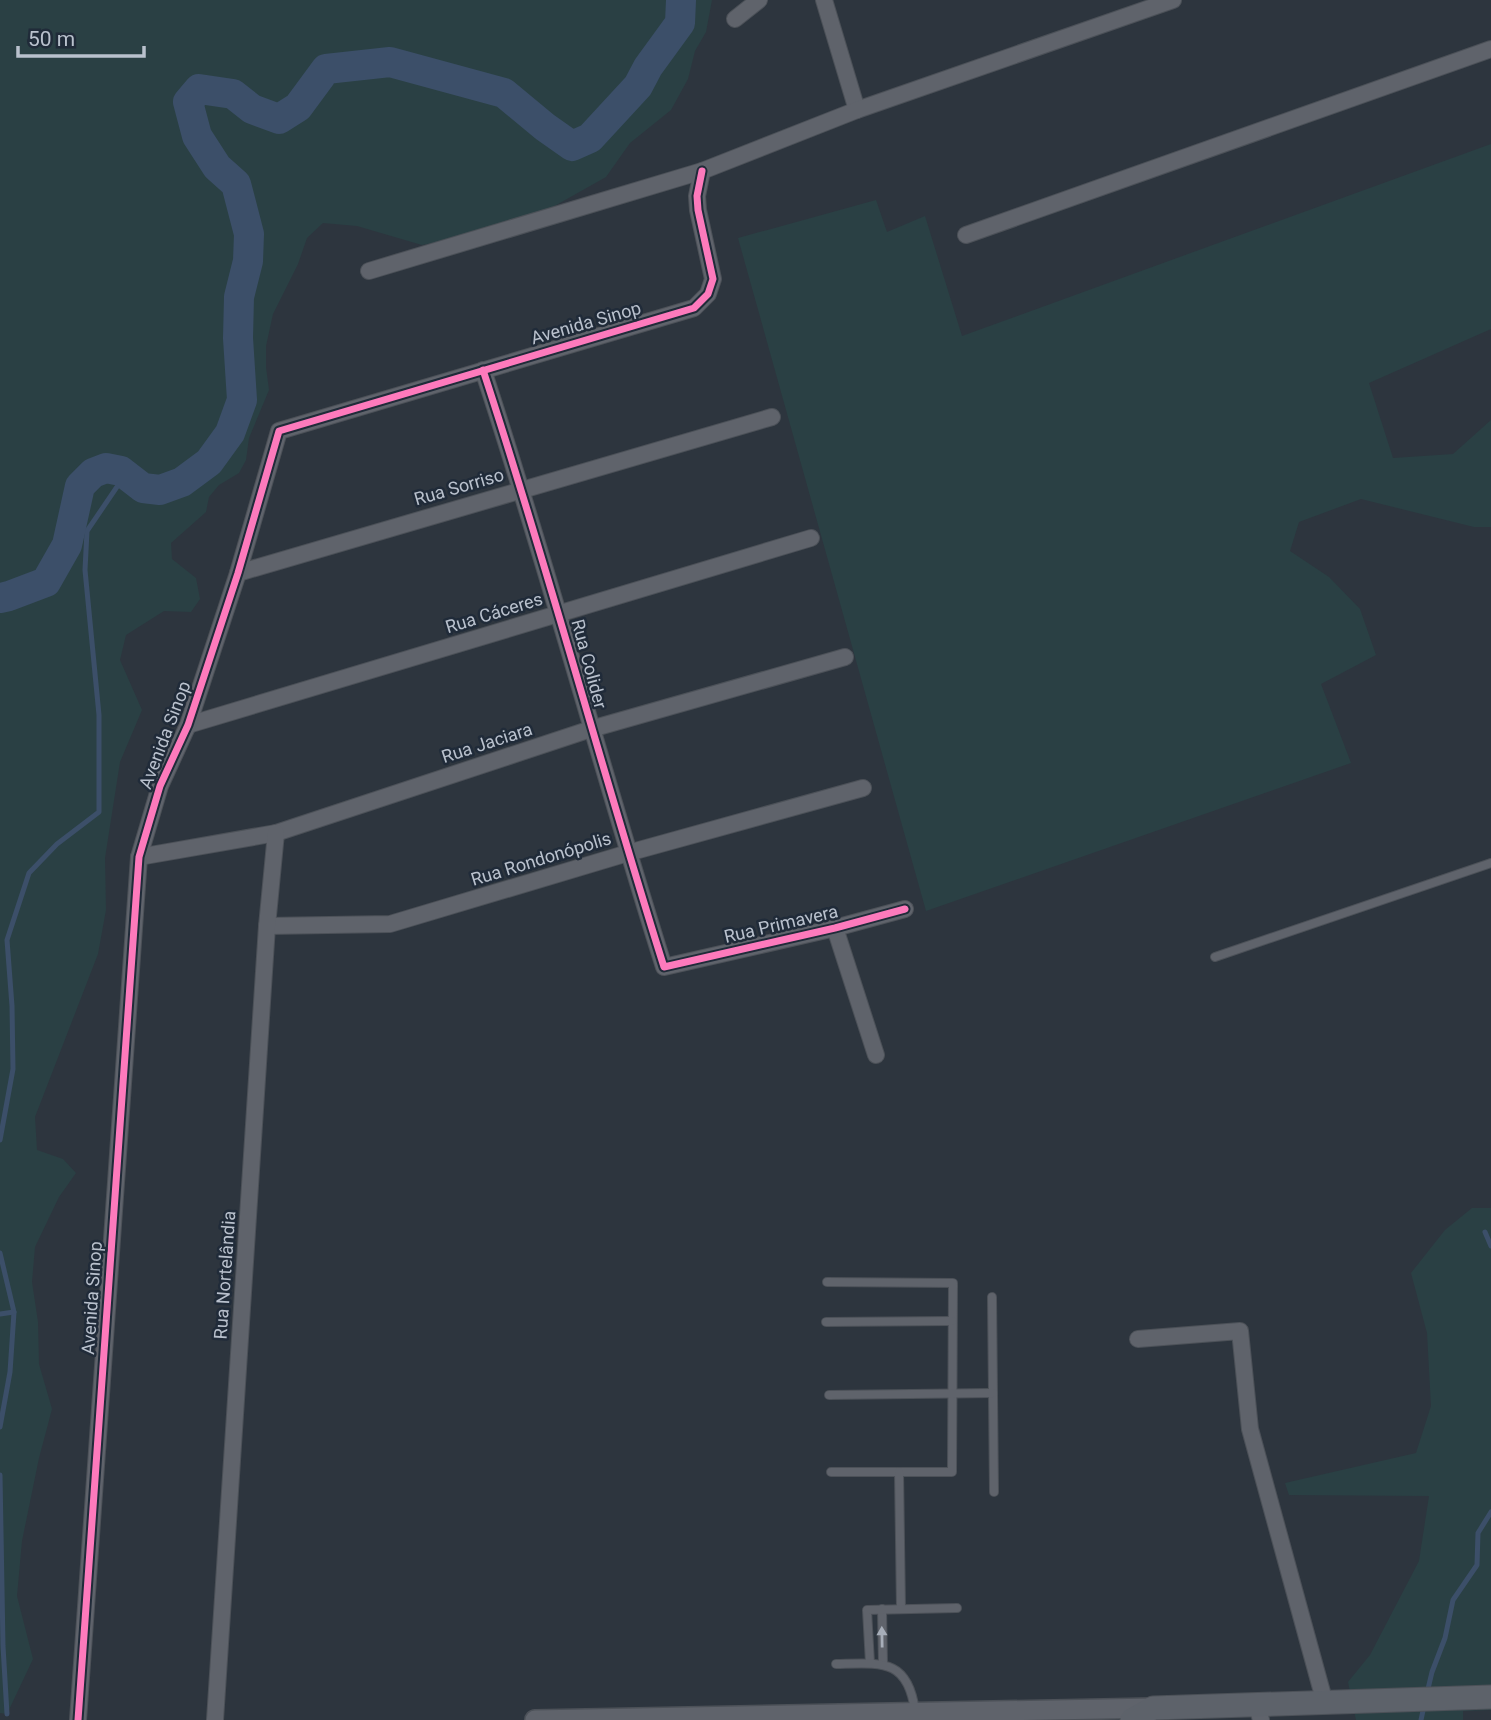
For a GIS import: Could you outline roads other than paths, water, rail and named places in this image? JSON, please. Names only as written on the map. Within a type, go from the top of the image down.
[{"type":"main road","points":[[1132,1720],[1163,1712],[1259,1713],[1325,1703],[1491,1697]]},
{"type":"street","points":[[735,19],[758,0]]},
{"type":"street","points":[[824,0],[857,110]]},
{"type":"street","points":[[369,271],[702,171],[857,110],[1173,0]]},
{"type":"street","points":[[966,235],[1491,48]]},
{"type":"street","name":"Avenida Sinop","points":[[78,1720],[139,857],[160,786],[188,725],[238,573],[279,431],[694,308],[704,300],[713,279],[698,210],[697,196],[702,171]]},
{"type":"street","name":"Rua Colider","points":[[483,370],[522,489],[591,729],[664,967]]},
{"type":"street","name":"Rua Sorriso","points":[[238,573],[772,417]]},
{"type":"street","name":"Rua Cáceres","points":[[188,725],[811,538]]},
{"type":"street","name":"Rua Jaciara","points":[[139,857],[276,833],[591,729],[845,657]]},
{"type":"street","name":"Rua Rondonópolis","points":[[268,926],[390,924],[628,853],[863,788]]},
{"type":"street","name":"Rua Nortelândia","points":[[215,1720],[276,833]]},
{"type":"street","name":"Rua Primavera","points":[[664,967],[905,909]]},
{"type":"street","name":"Rua Primavera","points":[[835,928],[876,1055]]},
{"type":"street","points":[[1138,1339],[1240,1331],[1250,1429],[1325,1703]]},
{"type":"street","points":[[535,1720],[915,1713],[1163,1712]]},
{"type":"lane","points":[[1215,957],[1491,863]]},
{"type":"lane","points":[[827,1282],[953,1283],[952,1472],[831,1472]]},
{"type":"lane","points":[[992,1297],[994,1492]]},
{"type":"lane","points":[[826,1322],[953,1321]]},
{"type":"lane","points":[[828,1395],[993,1393]]},
{"type":"lane","points":[[899,1472],[901,1609]]},
{"type":"lane","points":[[870,1663],[867,1610],[957,1608]]},
{"type":"lane","points":[[882,1609],[883,1664]]},
{"type":"lane","points":[[836,1664],[883,1664],[895,1669],[912,1691],[915,1713]]},
{"type":"waterway","points":[[0,598],[46,582],[67,545],[80,486],[93,473],[106,468],[121,471],[143,488],[160,490],[182,482],[209,462],[230,433],[242,400],[238,338],[239,297],[248,261],[249,234],[236,184],[217,167],[197,136],[188,102],[199,89],[233,94],[252,109],[279,119],[298,107],[326,69],[390,62],[504,93],[572,146],[590,138],[638,86],[648,67],[680,23],[681,0]]},
{"type":"waterway","points":[[0,1140],[13,1069],[7,940],[29,873],[57,844],[99,812],[99,715],[85,570],[87,531],[125,475]]},
{"type":"waterway","points":[[1485,1232],[1491,1246]]},
{"type":"waterway","points":[[0,1253],[14,1312],[10,1372],[0,1427]]},
{"type":"waterway","points":[[0,1314],[14,1312]]},
{"type":"waterway","points":[[0,1475],[7,1714]]},
{"type":"waterway","points":[[1427,1693],[1445,1638],[1453,1600],[1477,1565],[1478,1533],[1491,1512]]},
{"type":"waterway","points":[[1421,1720],[1424,1706]]}]
